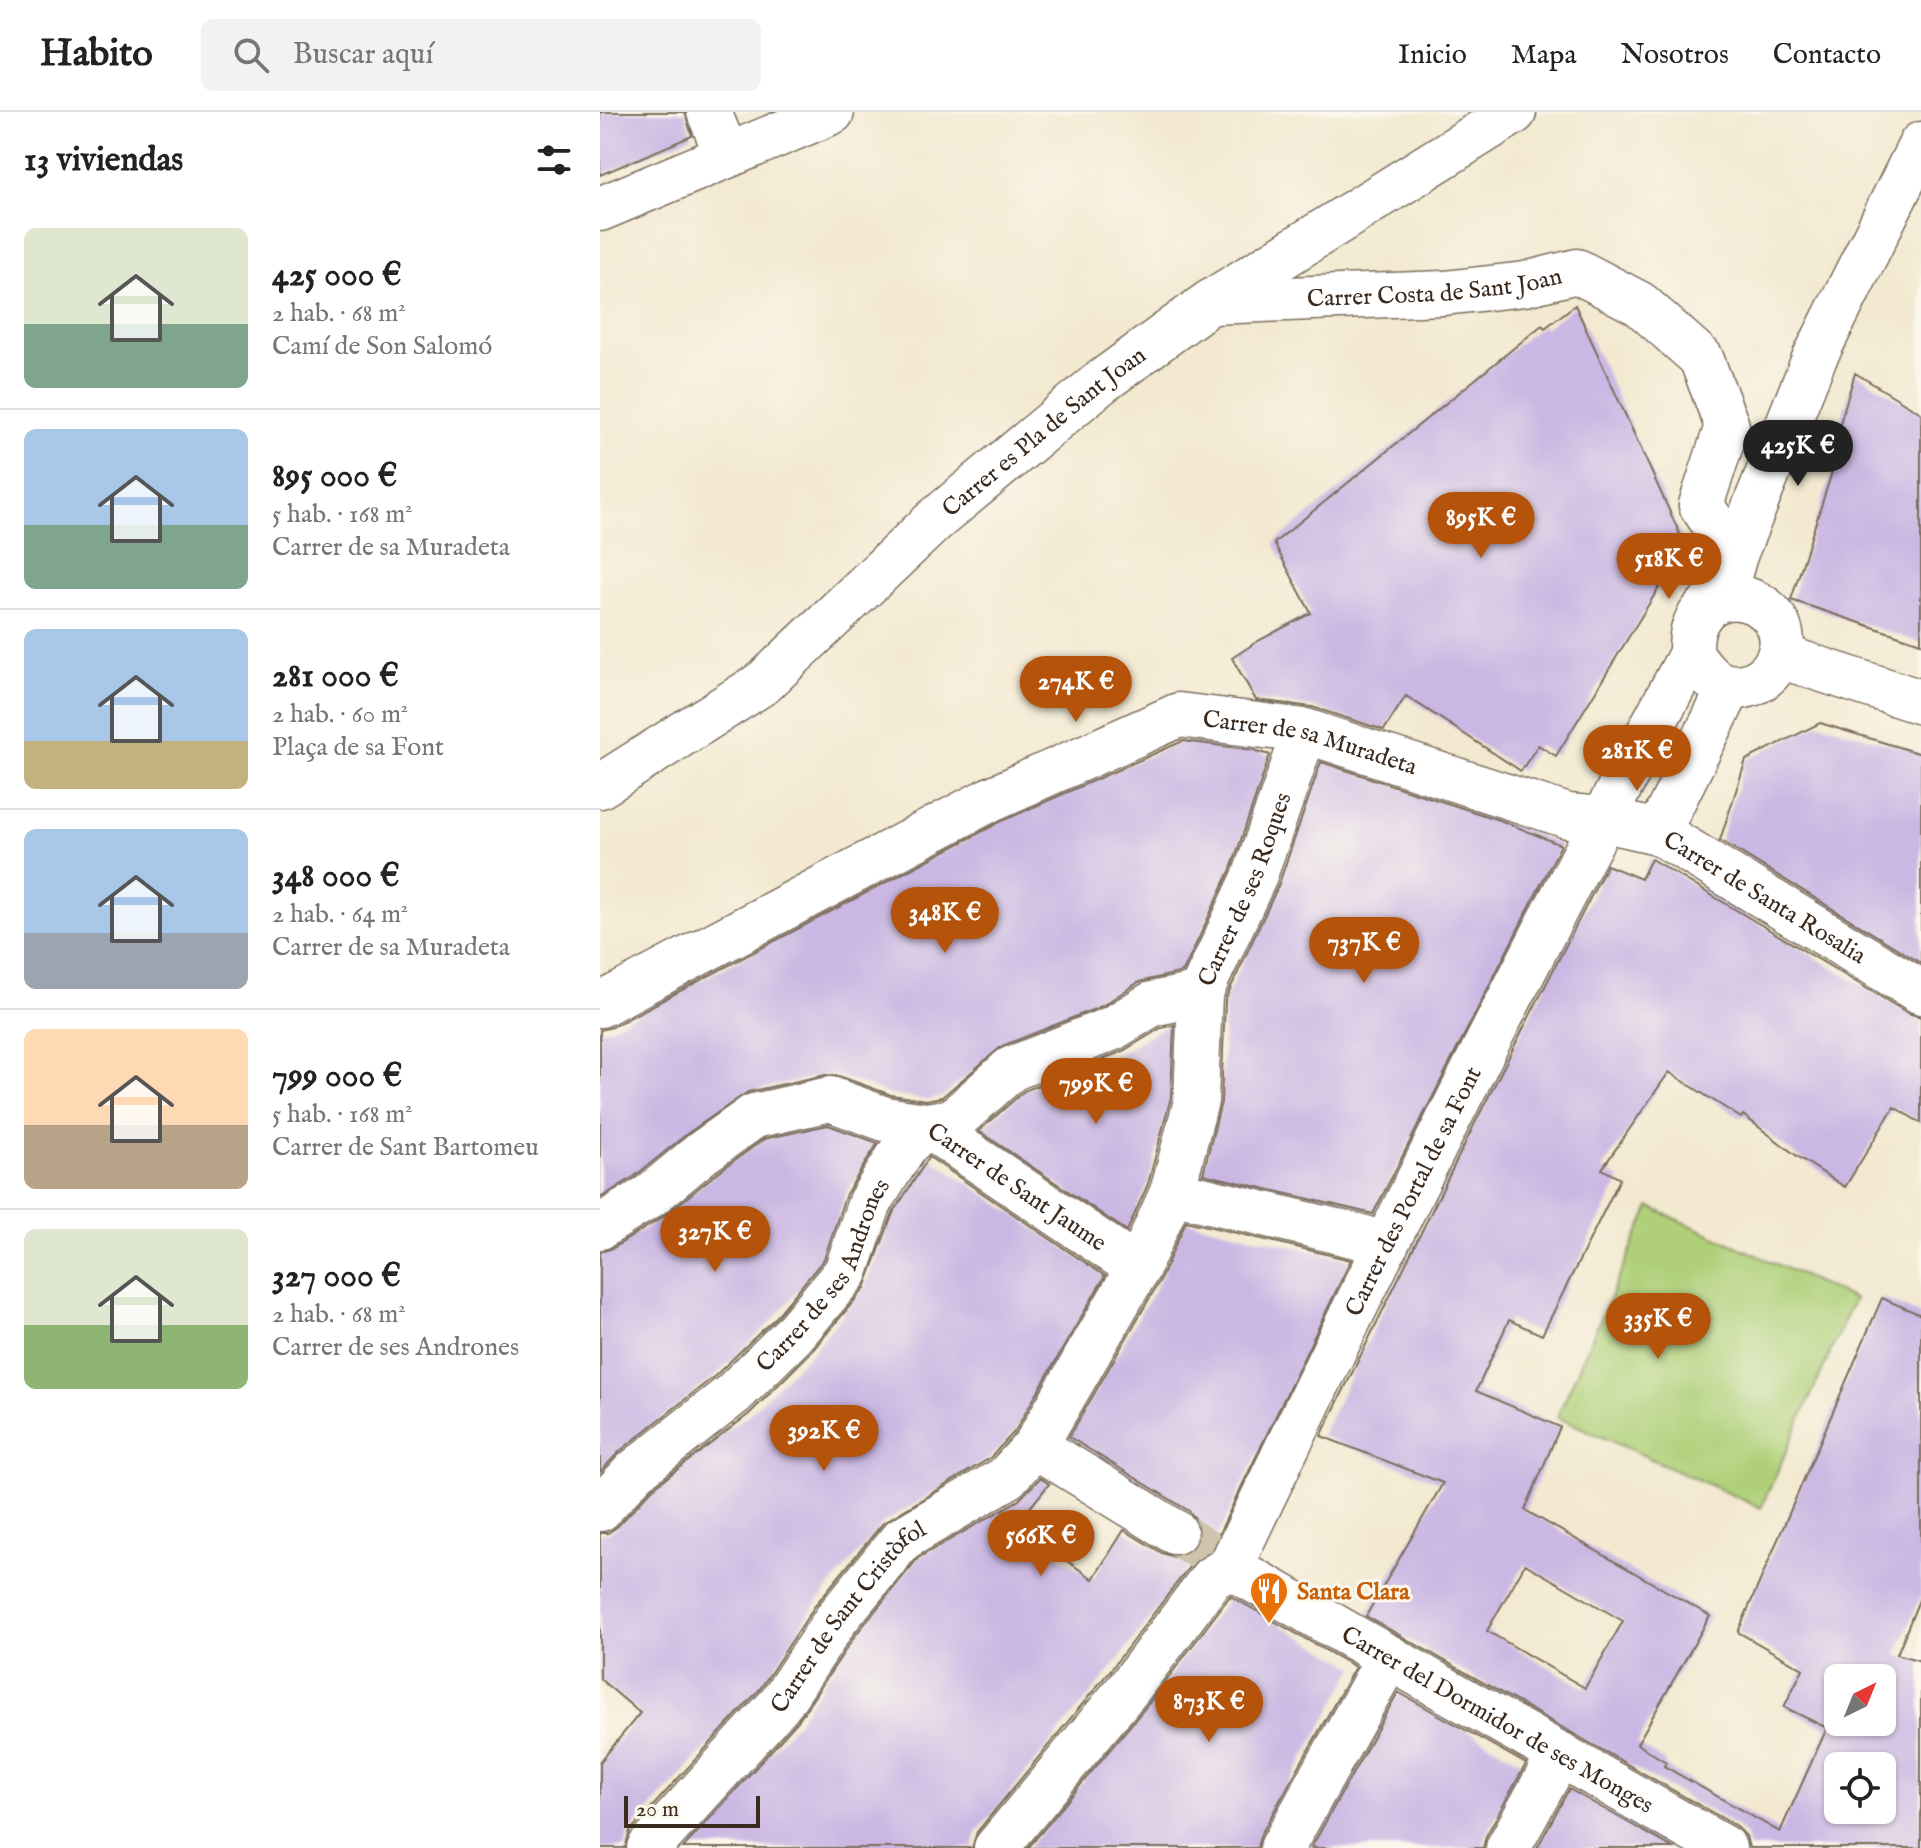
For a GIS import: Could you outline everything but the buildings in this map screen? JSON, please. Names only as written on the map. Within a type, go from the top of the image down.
[{"type":"street","points":[[709,112],[727,156]]},
{"type":"street","points":[[600,209],[832,112]]},
{"type":"street","name":"Carrer es Pla de Sant Joan","points":[[600,786],[763,683],[935,520],[1100,383],[1209,303],[1514,112]]},
{"type":"street","points":[[1724,598],[1735,555],[1814,359],[1921,144]]},
{"type":"street","name":"Carrer Costa de Sant Joan","points":[[1209,303],[1444,293],[1525,284],[1577,271],[1640,304],[1701,358],[1727,426],[1701,505],[1735,555]]},
{"type":"street","points":[[1724,598],[1742,598],[1757,603],[1770,612],[1778,625],[1780,656],[1772,670],[1746,686],[1730,687],[1715,682],[1704,674],[1691,654],[1693,630],[1701,615],[1724,598]]},
{"type":"street","name":"Carrer des Portal de sa Font","points":[[1230,1567],[1385,1248],[1601,819],[1691,654]]},
{"type":"street","points":[[1780,656],[1921,702]]},
{"type":"street","points":[[1658,832],[1730,687]]},
{"type":"street","name":"Carrer de sa Muradeta","points":[[600,1005],[989,800],[1179,715],[1305,731],[1568,816],[1601,819]]},
{"type":"street","name":"Carrer de ses Roques","points":[[1172,1192],[1196,1101],[1200,994],[1254,878],[1305,731]]},
{"type":"street","name":"Carrer de Santa Rosalia","points":[[1601,819],[1658,832],[1921,992]]},
{"type":"street","points":[[926,1125],[953,1121],[1011,1069],[1113,1028],[1152,1004],[1200,994]]},
{"type":"street","name":"Carrer de Sant Jaume","points":[[600,1227],[650,1196],[754,1116],[830,1099],[885,1119],[926,1125],[1138,1268]]},
{"type":"street","name":"Carrer de ses Andrones","points":[[600,1509],[635,1471],[733,1394],[793,1335],[846,1272],[870,1202],[905,1146],[926,1125]]},
{"type":"street","points":[[1172,1192],[1365,1238],[1385,1248]]},
{"type":"street","name":"Carrer de Sant Cristòfol","points":[[649,1848],[780,1704],[837,1618],[902,1539],[1006,1478],[1035,1446],[1138,1268],[1172,1192]]},
{"type":"street","points":[[1035,1446],[1175,1532]]},
{"type":"street","points":[[996,1848],[1129,1688],[1212,1578],[1230,1567]]},
{"type":"street","name":"Carrer del Dormidor de ses Monges","points":[[1230,1567],[1724,1848]]},
{"type":"street","points":[[1282,1848],[1389,1657]]},
{"type":"street","points":[[1508,1848],[1560,1754]]},
{"type":"green space","points":[[1650,1207],[1854,1299],[1761,1508],[1557,1417]]},
{"type":"tunnel","points":[[1175,1532],[1230,1567]]},
{"type":"place","name":"Santa Clara","points":[[1269,1625]]}]
